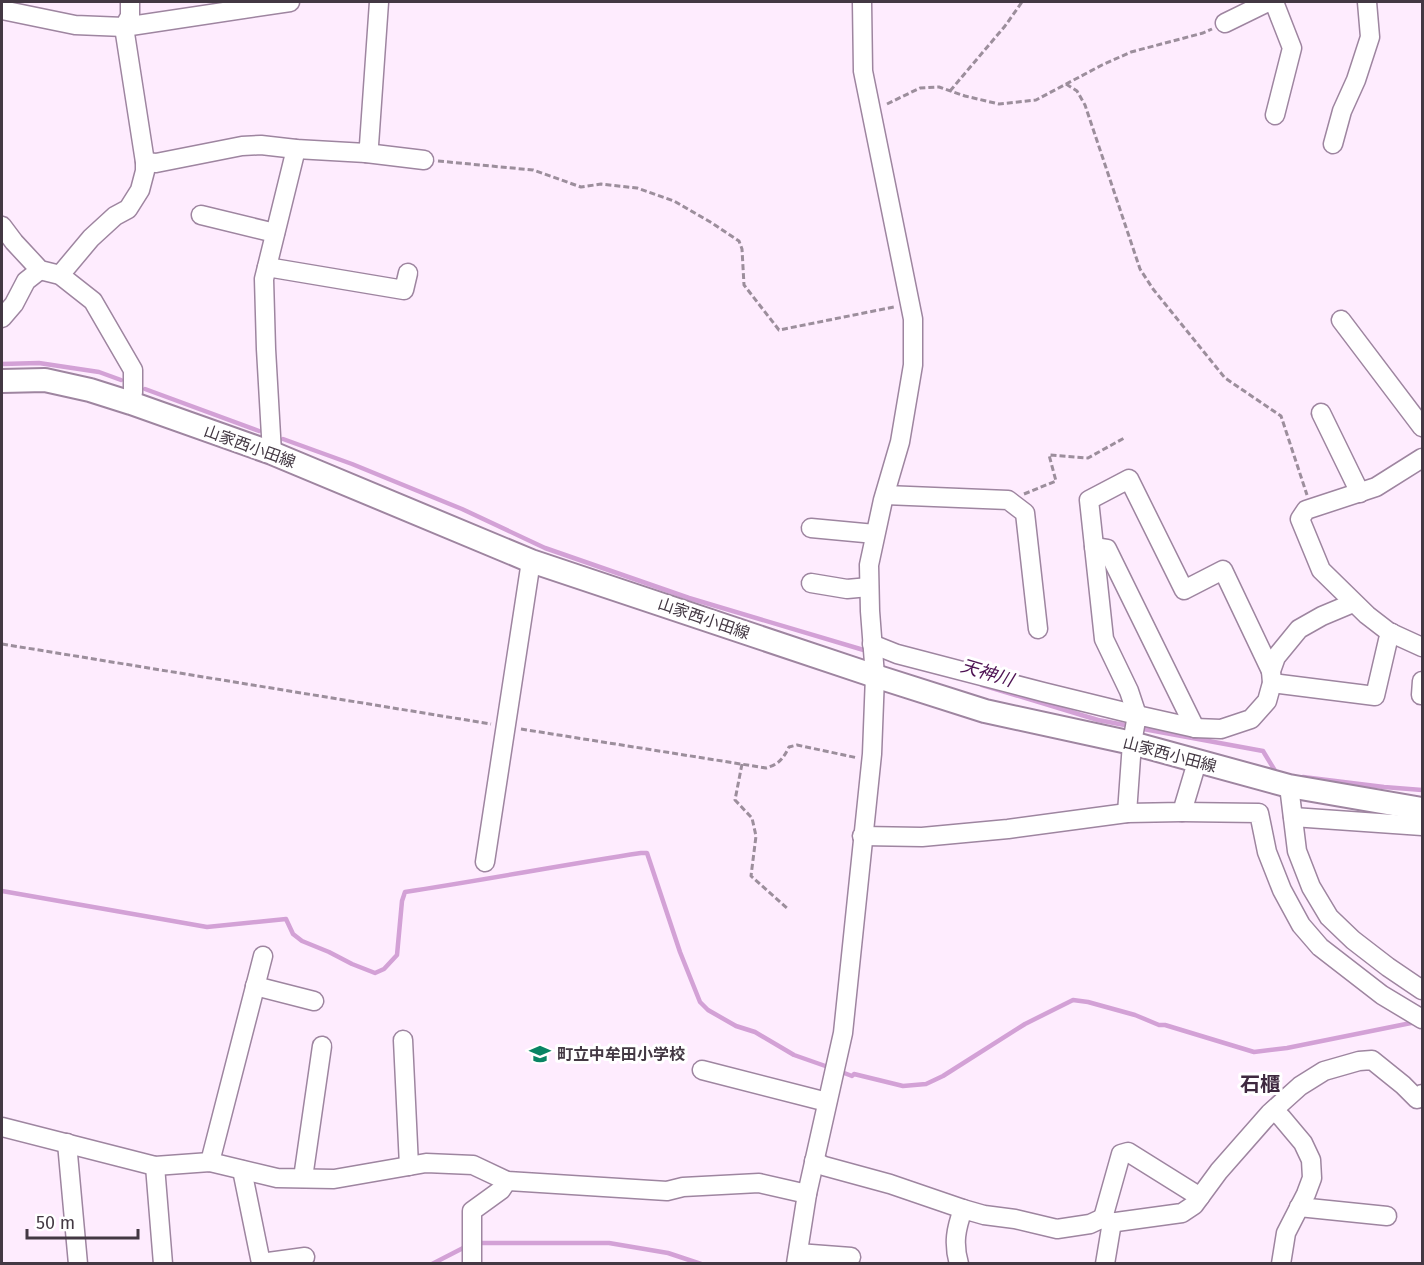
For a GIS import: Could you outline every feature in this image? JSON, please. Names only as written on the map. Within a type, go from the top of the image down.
[{"type":"main road","name":"山家西小田線","points":[[2,381],[45,380],[90,390],[131,403],[272,453],[531,561],[985,711],[1132,743],[1289,786],[1422,809]]},
{"type":"street","points":[[60,275],[91,238],[115,216],[128,208],[140,190],[145,171],[146,162],[124,27],[130,16],[130,2]]},
{"type":"street","points":[[2,10],[75,24],[124,27],[290,2]]},
{"type":"street","points":[[366,153],[369,145],[379,2]]},
{"type":"street","points":[[851,1257],[797,1258],[807,1194],[843,1033],[872,754],[875,676],[869,565],[900,442],[913,365],[913,320],[863,71],[862,2]]},
{"type":"street","points":[[1225,23],[1268,2]]},
{"type":"street","points":[[1274,2],[1292,48],[1275,115]]},
{"type":"street","points":[[1333,144],[1342,111],[1356,80],[1370,37],[1367,2]]},
{"type":"street","points":[[146,162],[156,163],[242,146],[261,145],[424,160]]},
{"type":"street","points":[[272,453],[264,279],[296,149]]},
{"type":"street","points":[[201,215],[275,233]]},
{"type":"street","points":[[2,226],[39,270],[60,275],[93,301],[133,370],[134,392],[131,403]]},
{"type":"street","points":[[267,267],[404,291],[408,273]]},
{"type":"street","points":[[2,318],[14,304],[26,281],[39,270]]},
{"type":"street","points":[[1341,320],[1422,427]]},
{"type":"street","points":[[1322,413],[1360,493]]},
{"type":"street","points":[[1422,458],[1376,487],[1306,510],[1300,519],[1321,570],[1367,615],[1392,633],[1422,647]]},
{"type":"street","points":[[1127,813],[1132,743],[1137,715],[1129,691],[1104,639],[1089,500],[1129,479],[1184,590],[1223,570],[1271,677]]},
{"type":"street","points":[[885,495],[1008,500],[1024,513],[1038,629]]},
{"type":"street","points":[[811,528],[876,534]]},
{"type":"street","points":[[1094,547],[1107,549],[1195,728]]},
{"type":"street","points":[[485,862],[531,561]]},
{"type":"street","points":[[811,583],[847,589],[869,587]]},
{"type":"street","points":[[872,644],[908,657],[1137,715],[1195,728],[1221,729],[1251,719],[1267,701],[1276,657],[1299,628],[1353,603]]},
{"type":"street","points":[[1271,677],[1375,696],[1388,640],[1392,633]]},
{"type":"street","points":[[1422,681],[1422,695]]},
{"type":"street","points":[[1182,812],[1197,762]]},
{"type":"street","points":[[1289,786],[1297,851],[1311,887],[1329,917],[1353,940],[1422,990]]},
{"type":"street","points":[[862,836],[933,836],[1008,829],[1127,813],[1259,813],[1271,861],[1282,890],[1301,925],[1320,948],[1382,995],[1422,1019]]},
{"type":"street","points":[[1293,817],[1422,826]]},
{"type":"street","points":[[210,1162],[262,956]]},
{"type":"street","points":[[255,986],[314,1001]]},
{"type":"street","points":[[402,1040],[409,1166]]},
{"type":"street","points":[[303,1178],[322,1046]]},
{"type":"street","points":[[814,1161],[984,1215],[1015,1218],[1057,1228],[1107,1220],[1182,1213],[1194,1205],[1219,1171],[1274,1110],[1300,1086],[1324,1071],[1359,1061],[1372,1060],[1417,1099],[1422,1094]]},
{"type":"street","points":[[702,1070],[827,1102]]},
{"type":"street","points":[[1274,1110],[1303,1143],[1311,1160],[1312,1178],[1286,1233],[1281,1263]]},
{"type":"street","points":[[2,1127],[155,1166],[210,1162],[277,1178],[334,1179],[426,1163],[473,1165],[507,1181],[667,1191],[683,1187],[759,1183],[807,1194]]},
{"type":"street","points":[[67,1143],[78,1263]]},
{"type":"street","points":[[1105,1263],[1107,1220],[1121,1154],[1128,1152],[1200,1197]]},
{"type":"street","points":[[155,1166],[163,1263]]},
{"type":"street","points":[[242,1170],[261,1263],[304,1257]]},
{"type":"street","points":[[472,1263],[472,1211],[501,1190],[507,1181]]},
{"type":"street","points":[[1299,1207],[1387,1216]]},
{"type":"street","points":[[959,1263],[955,1239],[963,1209]]},
{"type":"path","points":[[950,91],[1005,26],[1022,2]]},
{"type":"path","points":[[872,112],[920,88],[939,87],[999,104],[1036,100],[1131,51],[1203,33],[1225,23]]},
{"type":"path","points":[[1066,84],[1077,91],[1085,105],[1140,269],[1153,289],[1225,378],[1281,416],[1312,508]]},
{"type":"path","points":[[424,160],[533,170],[581,187],[601,184],[637,188],[674,201],[739,242],[742,249],[744,285],[779,330],[910,304]]},
{"type":"path","points":[[1008,500],[1056,481],[1049,455],[1088,458],[1126,437]]},
{"type":"path","points":[[2,644],[766,768],[778,764],[789,747],[797,745],[859,758],[872,754]]},
{"type":"path","points":[[742,764],[735,800],[752,818],[756,836],[751,876],[787,908]]},
{"type":"waterway","points":[[2,364],[39,363],[99,372],[121,380]]},
{"type":"waterway","points":[[145,389],[259,431]]},
{"type":"waterway","name":"天神川","points":[[283,439],[352,464],[462,509],[545,548],[689,598],[867,651]]},
{"type":"waterway","name":"天神川","points":[[982,685],[1098,720],[1130,726]]},
{"type":"waterway","name":"天神川","points":[[1138,728],[1263,751],[1277,774]]},
{"type":"waterway","name":"天神川","points":[[1303,777],[1422,790]]},
{"type":"waterway","points":[[2,891],[207,927],[286,919],[293,934],[302,941],[375,973],[384,969],[397,955],[402,901],[405,892],[647,853],[680,952],[700,1002],[708,1010],[736,1026],[755,1032],[794,1055],[831,1068]]},
{"type":"waterway","points":[[839,1071],[852,1076],[854,1074],[903,1086],[926,1084],[943,1076],[1025,1024],[1073,1000],[1135,1015],[1159,1025],[1254,1052],[1287,1048],[1416,1022]]},
{"type":"waterway","points":[[475,1243],[609,1243],[668,1253],[701,1264]]},
{"type":"waterway","points":[[432,1264],[467,1246]]},
{"type":"place","name":"町立中牟田小学校","points":[[540,1054]]},
{"type":"district","name":"石櫃","points":[[1260,1084]]}]
